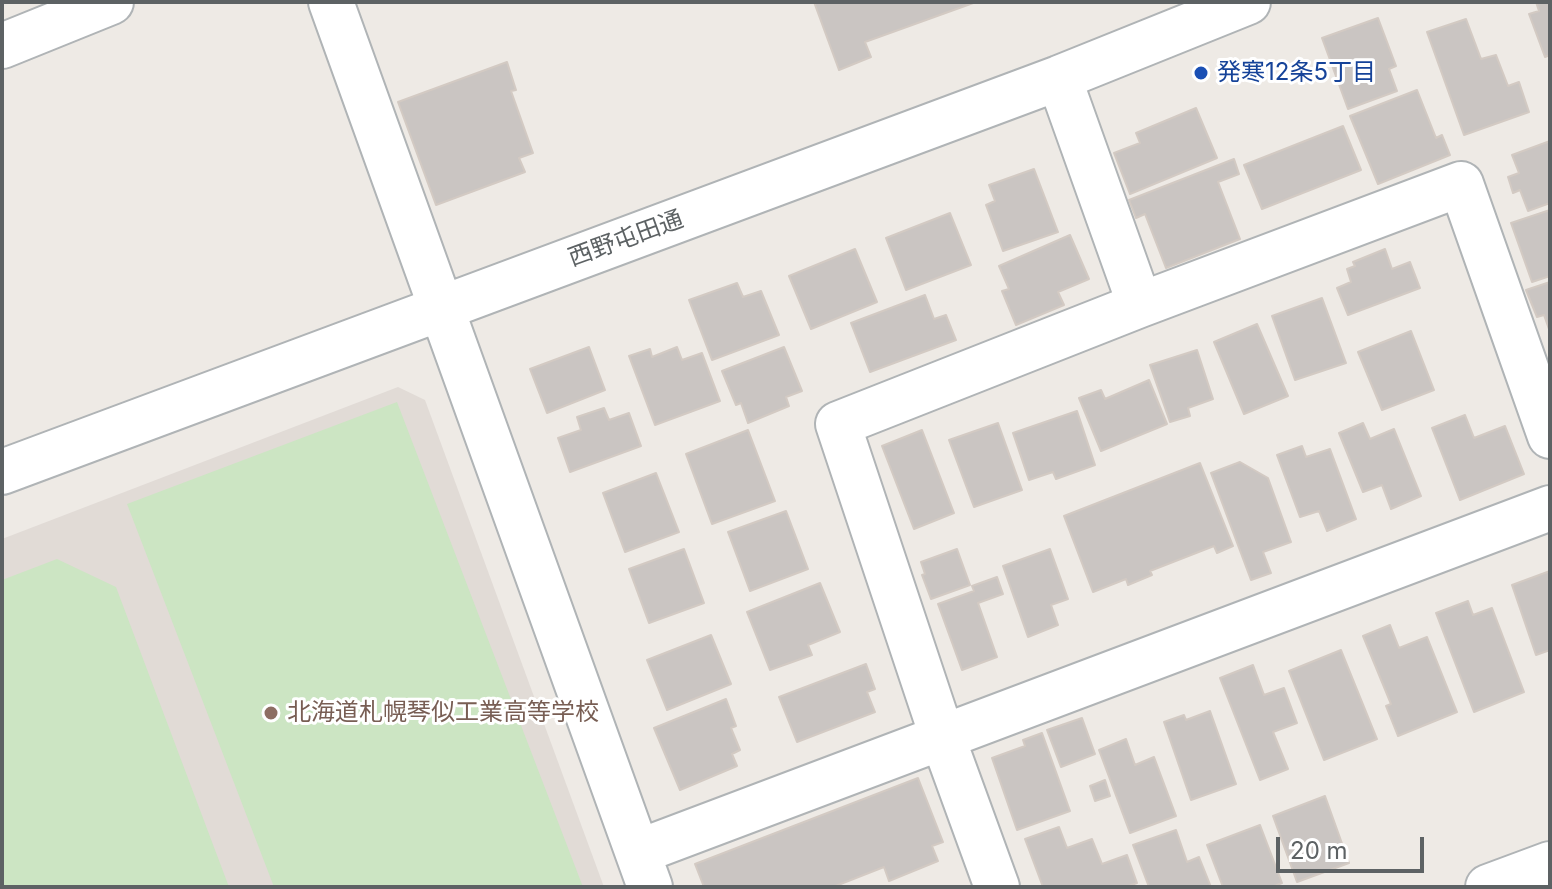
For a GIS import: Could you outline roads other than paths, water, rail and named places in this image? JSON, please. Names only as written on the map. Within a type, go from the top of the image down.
[{"type":"street","points":[[2,46],[111,2]]},
{"type":"street","points":[[331,2],[644,870],[942,736],[1550,508]]},
{"type":"street","name":"西野屯田通","points":[[2,472],[1059,78],[1248,2]]},
{"type":"street","points":[[1059,78],[1140,305]]},
{"type":"street","points":[[997,887],[942,736],[838,424],[1140,305],[1461,184],[1550,436]]},
{"type":"street","points":[[1488,887],[1550,864]]},
{"type":"place","name":"発寒12条5丁目","points":[[1201,73]]},
{"type":"place","name":"北海道札幌琴似工業高等学校","points":[[271,713]]}]
